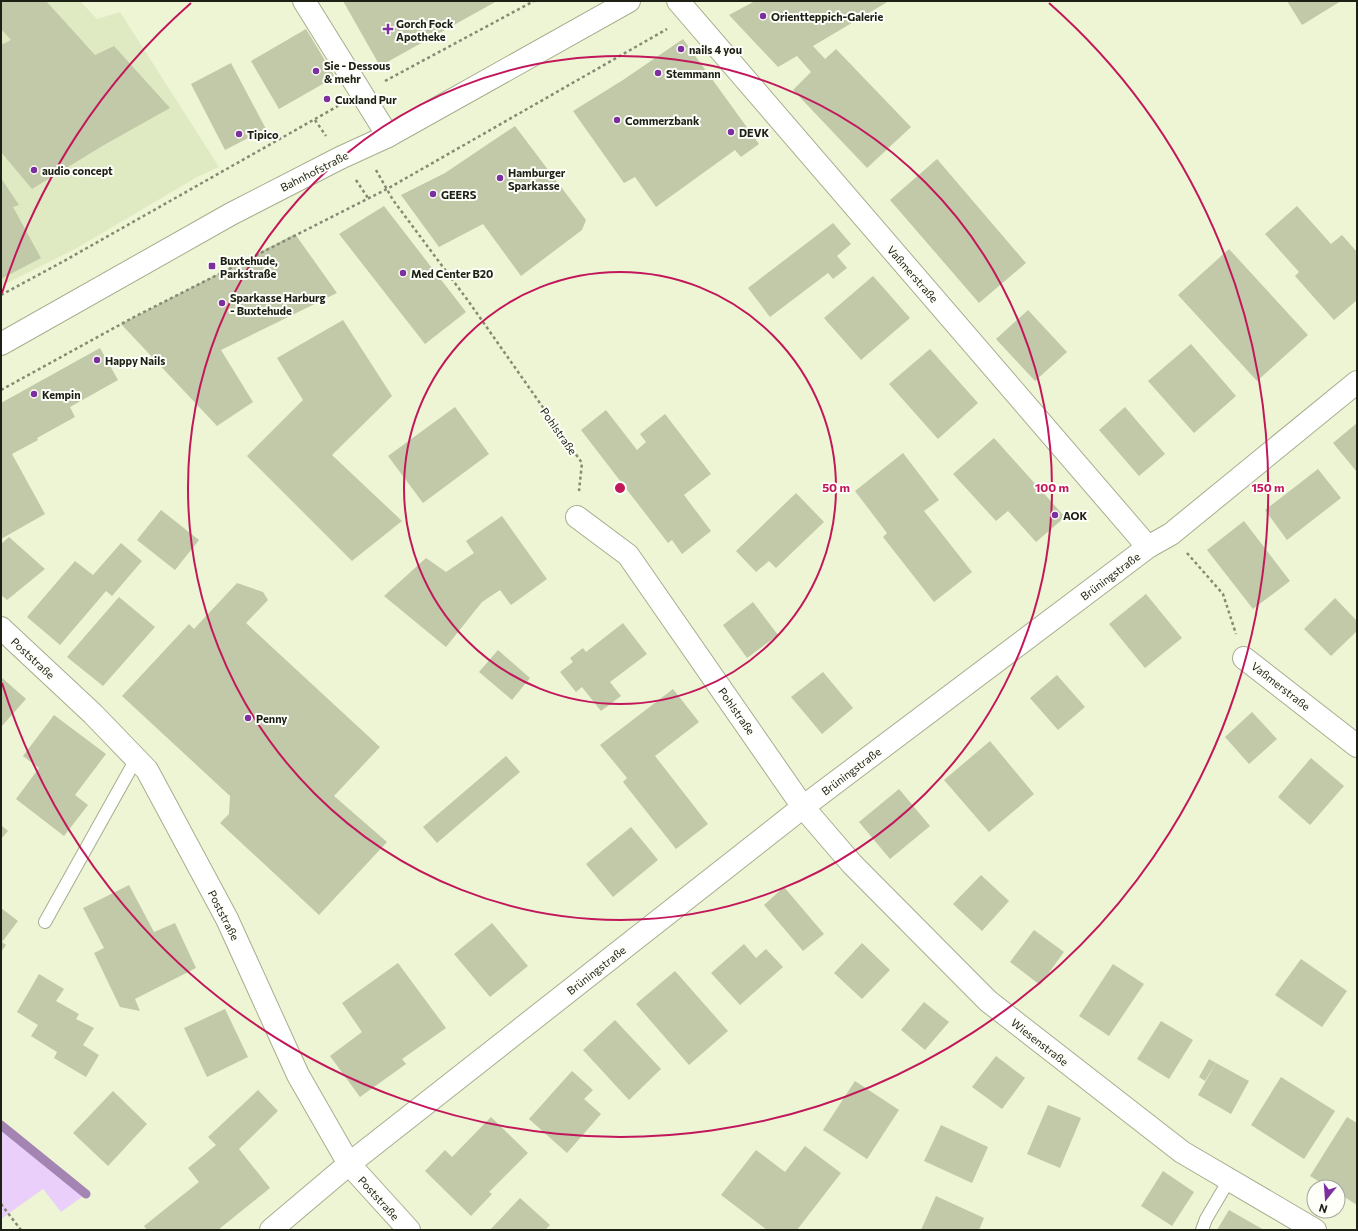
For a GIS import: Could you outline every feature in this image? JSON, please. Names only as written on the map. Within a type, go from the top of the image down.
[{"type":"street","points":[[304,1],[388,136]]},
{"type":"street","name":"Bahnhofstraße","points":[[1,344],[231,214],[340,158],[388,136],[629,1]]},
{"type":"street","name":"Vaßmerstraße","points":[[684,8],[1148,547]]},
{"type":"street","name":"Brüningstraße","points":[[271,1230],[349,1164],[803,807],[1148,547],[1171,534],[1357,382]]},
{"type":"street","name":"Pohlstraße","points":[[577,517],[628,555],[803,807]]},
{"type":"street","name":"Poststraße","points":[[1,628],[93,714],[147,770],[227,919],[298,1076],[349,1164],[409,1230]]},
{"type":"street","name":"Vaßmerstraße","points":[[1244,658],[1357,746]]},
{"type":"street","name":"Wiesenstraße","points":[[803,807],[852,864],[988,1001],[1182,1152],[1315,1230]]},
{"type":"lane","points":[[45,922],[136,759]]},
{"type":"lane","points":[[1202,1230],[1206,1219],[1229,1180]]},
{"type":"path","points":[[1,295],[362,93],[534,1]]},
{"type":"path","points":[[1,390],[134,317],[386,189],[684,8]]},
{"type":"path","name":"Pohlstraße","points":[[364,147],[393,200],[469,302],[582,463],[577,517]]},
{"type":"path","name":"Vaßmerstraße","points":[[1171,534],[1223,594],[1244,658]]},
{"type":"path","points":[[1,1204],[21,1230]]},
{"type":"shaded area","points":[[1,1],[80,1],[97,19],[120,12],[219,167],[197,177],[77,248],[1,286]]},
{"type":"shaded area","points":[[1,1125],[86,1194],[61,1212],[43,1189],[1,1219]]},
{"type":"building","points":[[1,1],[46,1],[95,55],[114,46],[170,108],[104,145],[32,189],[1,152],[1,45],[11,40],[1,29]]},
{"type":"building","points":[[343,1],[497,1],[380,66]]},
{"type":"building","points":[[755,1],[889,1],[813,46],[825,59],[836,49],[911,127],[867,168],[793,90],[811,72],[797,56],[778,67],[729,15]]},
{"type":"building","points":[[1287,1],[1341,1],[1302,25]]},
{"type":"building","points":[[306,29],[335,77],[279,109],[251,61]]},
{"type":"building","points":[[683,39],[759,144],[741,157],[735,150],[656,207],[635,177],[624,183],[573,111],[623,80]]},
{"type":"building","points":[[231,63],[266,129],[225,150],[191,84]]},
{"type":"building","points":[[515,126],[586,220],[582,230],[521,276],[483,224],[439,247],[401,195],[445,173]]},
{"type":"building","points":[[937,159],[1026,263],[979,303],[890,200]]},
{"type":"building","points":[[1,178],[19,205],[13,207],[41,258],[1,279]]},
{"type":"building","name":"Med Center B20","points":[[384,206],[466,312],[425,344],[339,234]]},
{"type":"building","points":[[1297,206],[1331,244],[1342,235],[1357,252],[1357,300],[1334,320],[1295,276],[1299,272],[1265,234]]},
{"type":"building","points":[[833,223],[851,244],[837,256],[847,268],[833,279],[828,273],[770,317],[748,288]]},
{"type":"building","points":[[295,234],[337,293],[221,350],[253,402],[217,426],[121,324]]},
{"type":"building","points":[[1229,249],[1308,335],[1257,381],[1178,295]]},
{"type":"building","points":[[873,276],[910,318],[861,360],[824,318]]},
{"type":"building","points":[[1028,310],[1067,352],[1035,381],[996,339]]},
{"type":"building","points":[[343,320],[392,396],[332,455],[402,521],[352,561],[247,456],[303,400],[277,358]]},
{"type":"building","points":[[1191,344],[1236,396],[1194,433],[1148,381]]},
{"type":"building","points":[[100,348],[118,380],[70,407],[75,417],[12,454],[45,514],[1,539],[1,403]]},
{"type":"building","points":[[930,349],[978,403],[938,439],[889,384]]},
{"type":"building","points":[[455,407],[489,454],[423,503],[388,456]]},
{"type":"building","points":[[1125,407],[1165,454],[1139,476],[1099,430]]},
{"type":"building","points":[[606,410],[637,450],[646,442],[640,434],[665,414],[711,474],[684,495],[711,531],[682,554],[672,540],[668,543],[581,430]]},
{"type":"building","points":[[1357,423],[1357,472],[1333,443]]},
{"type":"building","points":[[994,438],[1065,517],[1036,542],[1008,511],[996,521],[953,474]]},
{"type":"building","points":[[903,453],[939,500],[924,511],[972,572],[934,602],[883,537],[887,533],[855,491]]},
{"type":"building","points":[[1318,469],[1341,498],[1287,540],[1265,510]]},
{"type":"building","points":[[796,493],[824,522],[776,568],[769,561],[756,572],[736,551]]},
{"type":"building","points":[[161,510],[199,540],[175,570],[137,540]]},
{"type":"building","points":[[502,516],[547,579],[511,605],[500,590],[482,602],[446,647],[384,596],[426,558],[446,572],[474,553],[466,541]]},
{"type":"building","points":[[1244,521],[1290,581],[1253,609],[1207,550]]},
{"type":"building","points":[[9,537],[45,569],[7,600],[1,595],[1,544]]},
{"type":"building","points":[[121,543],[142,561],[112,596],[106,591],[60,645],[27,617],[75,561],[93,575]]},
{"type":"building","name":"Penny","points":[[237,583],[263,592],[268,600],[246,623],[380,747],[334,796],[387,842],[319,915],[220,823],[229,814],[230,796],[122,696],[189,624],[194,629]]},
{"type":"building","points":[[1146,594],[1182,638],[1145,668],[1109,624]]},
{"type":"building","points":[[119,597],[155,627],[103,686],[67,657]]},
{"type":"building","points":[[1335,598],[1357,621],[1357,631],[1331,656],[1304,629]]},
{"type":"building","points":[[753,602],[778,635],[747,658],[723,625]]},
{"type":"building","points":[[623,623],[647,654],[610,682],[621,696],[601,711],[582,687],[576,692],[560,672],[573,662],[570,658],[583,648],[586,652]]},
{"type":"building","points":[[498,650],[530,678],[512,700],[479,672]]},
{"type":"building","points":[[823,672],[853,708],[822,734],[791,697]]},
{"type":"building","points":[[1057,675],[1085,707],[1058,730],[1030,698]]},
{"type":"building","points":[[1,677],[26,699],[1,727]]},
{"type":"building","points":[[673,689],[699,722],[655,756],[708,824],[676,849],[623,782],[627,778],[600,745]]},
{"type":"building","points":[[1252,712],[1277,739],[1249,764],[1225,737]]},
{"type":"building","points":[[54,715],[106,754],[75,795],[88,805],[64,836],[16,799],[39,768],[23,756]]},
{"type":"building","points":[[990,741],[1034,794],[989,832],[944,780]]},
{"type":"building","points":[[506,756],[520,772],[437,843],[423,827]]},
{"type":"building","points":[[1311,758],[1344,786],[1310,825],[1278,797]]},
{"type":"building","points":[[899,789],[930,826],[890,859],[859,822]]},
{"type":"building","points":[[1,825],[8,831],[1,839]]},
{"type":"building","points":[[631,827],[658,860],[613,897],[586,864]]},
{"type":"building","points":[[981,875],[1009,901],[982,931],[953,904]]},
{"type":"building","points":[[129,885],[154,932],[175,923],[196,968],[135,999],[140,1011],[120,1007],[94,953],[104,948],[83,908]]},
{"type":"building","points":[[784,887],[824,934],[803,951],[764,905]]},
{"type":"building","points":[[1,908],[18,921],[2,942],[6,945],[1,952]]},
{"type":"building","points":[[492,923],[528,966],[490,997],[454,954]]},
{"type":"building","points":[[1034,930],[1064,952],[1040,985],[1010,962]]},
{"type":"building","points":[[862,943],[890,970],[862,999],[834,973]]},
{"type":"building","points":[[744,944],[756,958],[766,949],[783,967],[740,1005],[711,973]]},
{"type":"building","points":[[1301,959],[1347,991],[1322,1027],[1275,995]]},
{"type":"building","points":[[398,963],[446,1028],[402,1059],[406,1064],[360,1097],[330,1056],[362,1032],[342,1003]]},
{"type":"building","points":[[1113,964],[1144,984],[1109,1036],[1079,1016]]},
{"type":"building","points":[[675,971],[728,1031],[689,1065],[636,1004]]},
{"type":"building","points":[[39,974],[64,989],[56,1001],[79,1014],[76,1019],[94,1028],[83,1045],[99,1055],[86,1077],[54,1058],[57,1052],[31,1036],[38,1025],[17,1012]]},
{"type":"building","points":[[924,1002],[949,1022],[925,1050],[901,1030]]},
{"type":"building","points":[[225,1009],[248,1057],[207,1077],[184,1028]]},
{"type":"building","points":[[615,1020],[661,1069],[629,1100],[583,1050]]},
{"type":"building","points":[[1161,1021],[1193,1040],[1169,1079],[1137,1059]]},
{"type":"building","points":[[996,1056],[1025,1078],[1002,1109],[972,1087]]},
{"type":"building","points":[[1209,1059],[1216,1063],[1205,1081],[1199,1077]]},
{"type":"building","points":[[1216,1063],[1249,1081],[1231,1114],[1198,1095]]},
{"type":"building","points":[[572,1071],[593,1090],[584,1099],[601,1114],[567,1153],[529,1119]]},
{"type":"building","points":[[1281,1077],[1335,1111],[1304,1159],[1251,1125]]},
{"type":"building","points":[[855,1081],[899,1110],[867,1159],[823,1130]]},
{"type":"building","points":[[258,1090],[278,1111],[239,1149],[270,1188],[218,1230],[147,1230],[144,1226],[199,1182],[188,1168],[216,1145],[208,1137]]},
{"type":"building","points":[[113,1091],[147,1124],[108,1166],[73,1133]]},
{"type":"building","points":[[1048,1105],[1081,1118],[1060,1168],[1027,1154]]},
{"type":"building","points":[[491,1117],[528,1153],[489,1192],[492,1194],[471,1216],[425,1171],[445,1150],[452,1157]]},
{"type":"building","points":[[1347,1117],[1357,1123],[1357,1205],[1346,1198],[1346,1179],[1315,1179],[1310,1176]]},
{"type":"building","points":[[941,1125],[988,1147],[972,1183],[924,1161]]},
{"type":"building","points":[[805,1146],[841,1173],[797,1230],[767,1230],[721,1195],[756,1150],[785,1172]]},
{"type":"building","points":[[1163,1171],[1194,1192],[1172,1226],[1141,1206]]},
{"type":"building","points":[[936,1196],[984,1218],[979,1230],[921,1230]]},
{"type":"building","points":[[520,1198],[550,1225],[545,1230],[490,1230]]},
{"type":"building","points":[[1229,1210],[1264,1230],[1217,1230]]},
{"type":"waterway","points":[[1,1125],[86,1194]]},
{"type":"place","name":"Orientteppich-Galerie","points":[[763,16]]},
{"type":"place","name":"Gorch Fock Apotheke","points":[[388,29]]},
{"type":"place","name":"nails 4 you","points":[[681,49]]},
{"type":"place","name":"Sie - Dessous & mehr","points":[[316,71]]},
{"type":"place","name":"Stemmann","points":[[658,73]]},
{"type":"place","name":"Cuxland Pur","points":[[327,99]]},
{"type":"place","name":"Commerzbank","points":[[617,120]]},
{"type":"place","name":"DEVK","points":[[731,132]]},
{"type":"place","name":"Tipico","points":[[239,134]]},
{"type":"place","name":"audio concept","points":[[34,170]]},
{"type":"place","name":"Hamburger Sparkasse","points":[[500,178]]},
{"type":"place","name":"GEERS","points":[[433,194]]},
{"type":"place","name":"Buxtehude, Parkstraße","points":[[212,266]]},
{"type":"place","name":"Med Center B20","points":[[403,273]]},
{"type":"place","name":"Sparkasse Harburg - Buxtehude","points":[[222,303]]},
{"type":"place","name":"Happy Nails","points":[[97,360]]},
{"type":"place","name":"Kempin","points":[[34,394]]},
{"type":"place","name":"AOK","points":[[1055,515]]},
{"type":"place","name":"Penny","points":[[248,718]]}]
